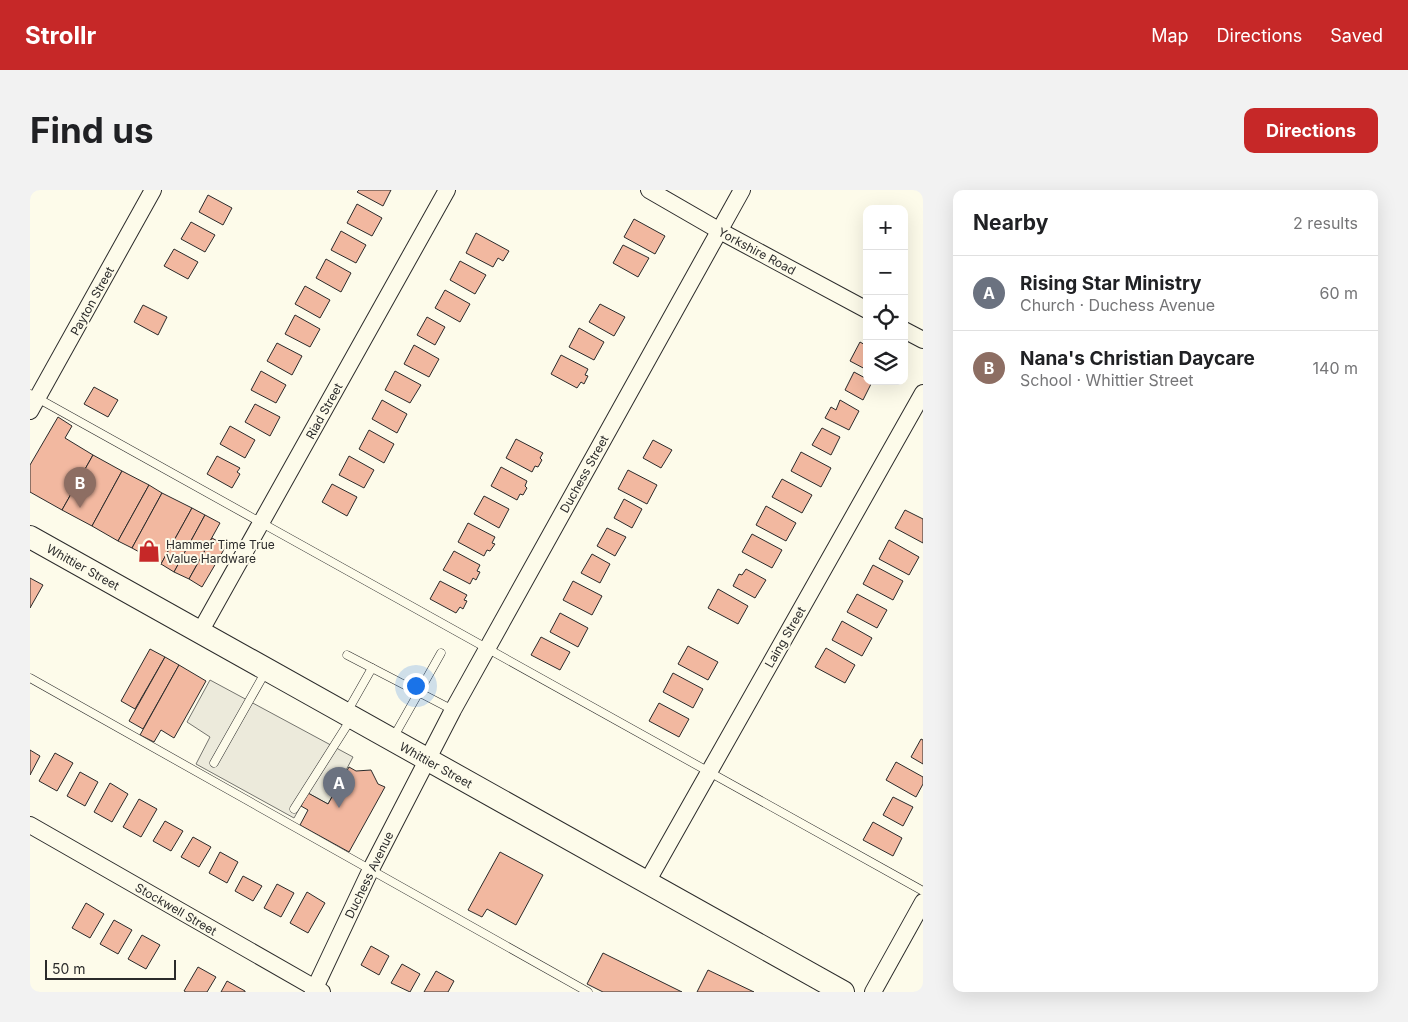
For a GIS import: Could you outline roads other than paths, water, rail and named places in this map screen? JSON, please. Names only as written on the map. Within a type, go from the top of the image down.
[{"type":"street","name":"Payton Street","points":[[33,401],[153,190]]},
{"type":"street","name":"Riad Street","points":[[200,632],[447,190]]},
{"type":"street","name":"Yorkshire Road","points":[[648,190],[863,308]]},
{"type":"street","name":"Duchess Street","points":[[427,760],[742,190]]},
{"type":"street","points":[[908,332],[923,340]]},
{"type":"street","name":"Laing Street","points":[[647,882],[923,393]]},
{"type":"street","name":"Whittier Street","points":[[30,537],[843,992]]},
{"type":"street","name":"Duchess Avenue","points":[[317,991],[371,869],[427,760]]},
{"type":"street","name":"Stockwell Street","points":[[30,825],[317,991]]},
{"type":"street","points":[[873,992],[923,902]]},
{"type":"lane","points":[[33,401],[262,523],[923,891]]},
{"type":"lane","points":[[392,740],[441,653]]},
{"type":"lane","points":[[347,655],[453,710]]},
{"type":"lane","points":[[294,809],[349,716],[372,668]]},
{"type":"lane","points":[[214,763],[266,670]]},
{"type":"lane","points":[[30,678],[588,992]]},
{"type":"place","name":"Nana's Christian Daycare","points":[[80,508]]},
{"type":"place","name":"Hammer Time True Value Hardware","points":[[149,551]]},
{"type":"place","name":"Rising Star Ministry","points":[[339,808]]}]
